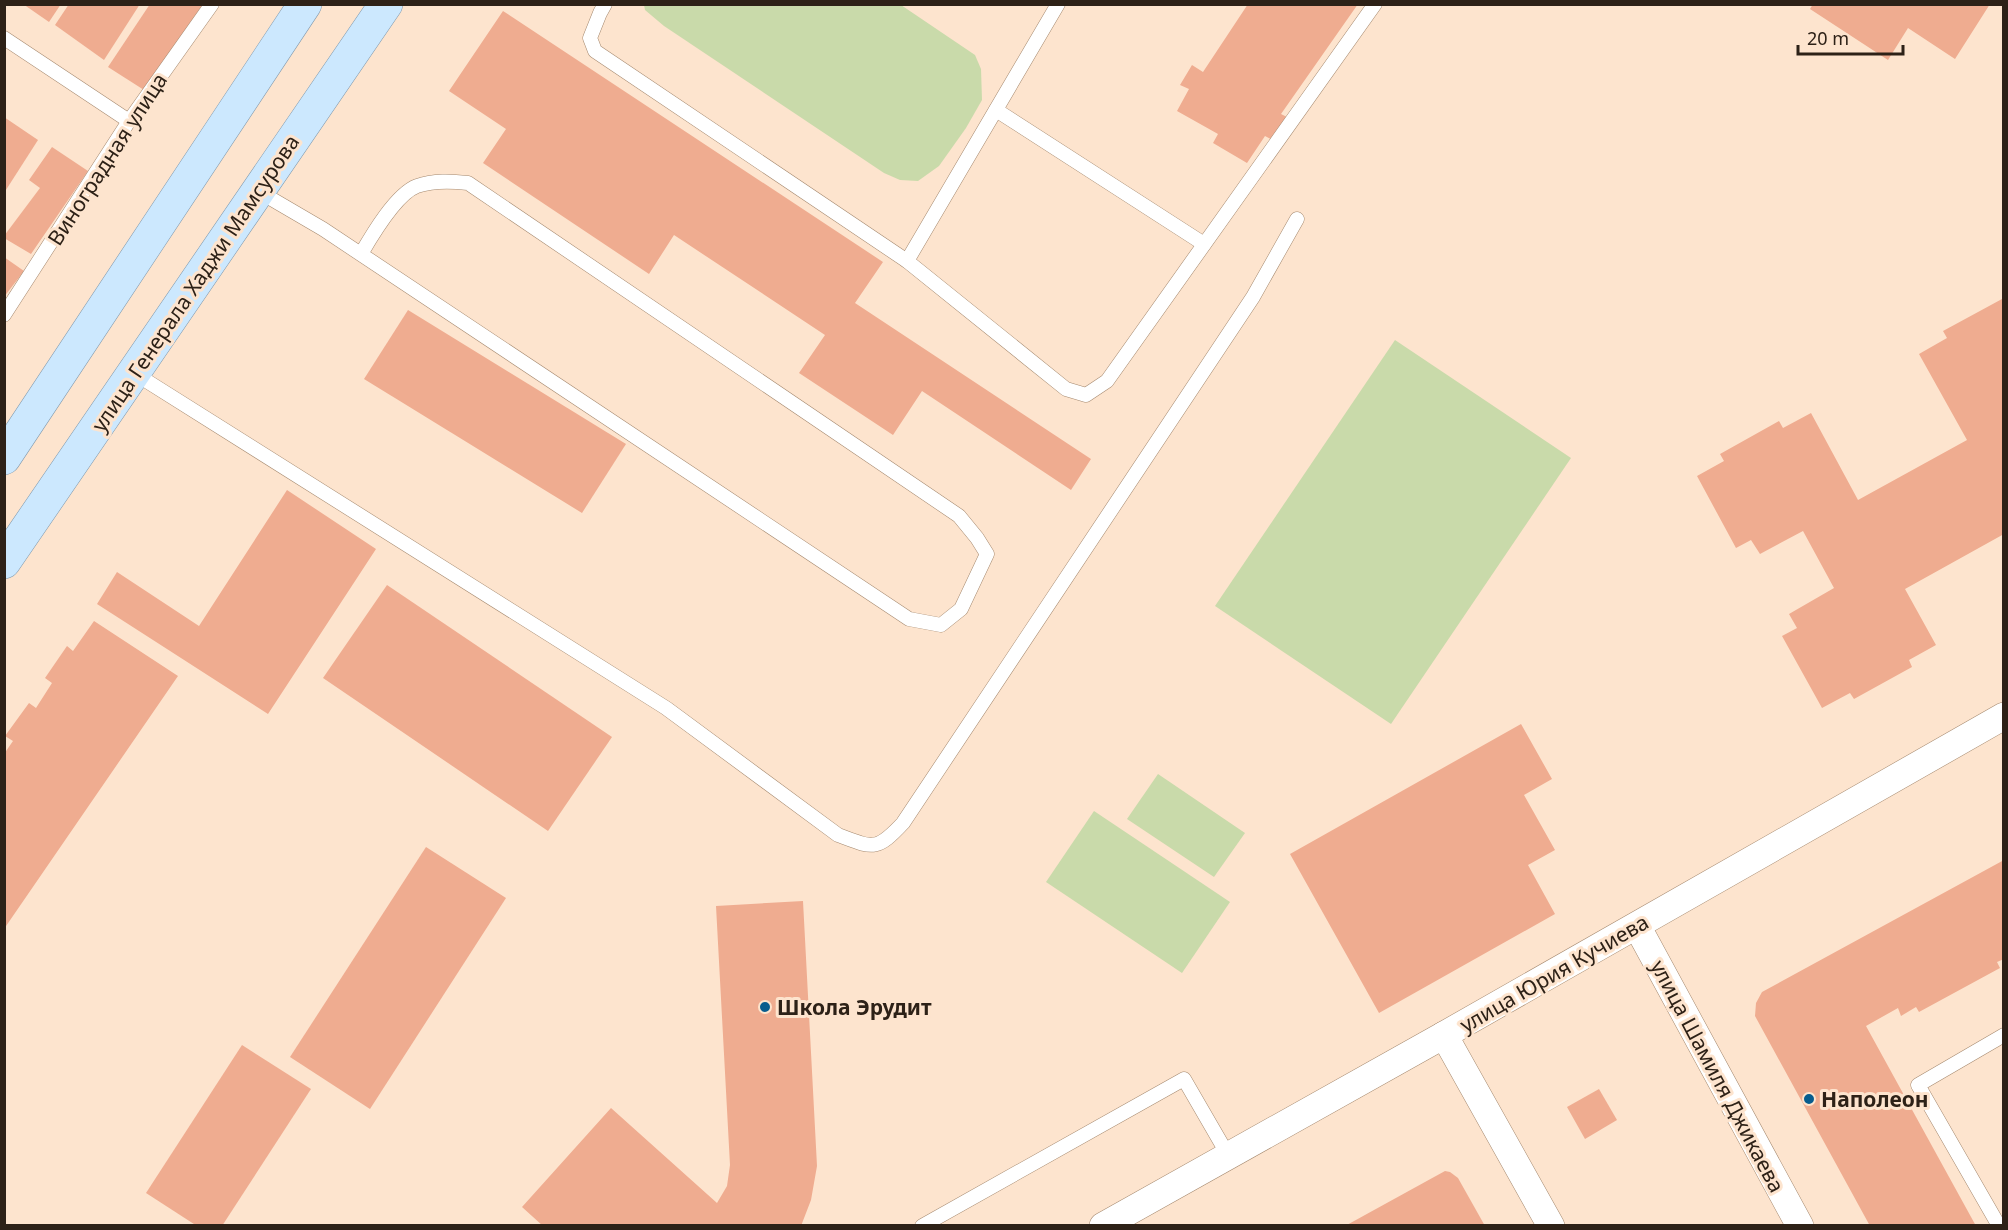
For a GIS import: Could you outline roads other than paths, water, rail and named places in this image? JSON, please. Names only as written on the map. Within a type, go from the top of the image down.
[{"type":"main road","points":[[4,458],[305,4]]},
{"type":"main road","name":"улица Генерала Хаджи Мамсурова","points":[[4,562],[386,4]]},
{"type":"street","name":"улица Юрия Кучиева","points":[[1103,1226],[1637,926],[2004,716]]},
{"type":"street","name":"улица Шамиля Джикаева","points":[[1637,926],[1800,1226]]},
{"type":"street","points":[[1444,1035],[1551,1226]]},
{"type":"lane","name":"Виноградная улица","points":[[4,315],[129,121],[212,4]]},
{"type":"lane","points":[[605,4],[590,38],[595,51],[907,261],[1066,389],[1086,395],[1107,381],[1375,4]]},
{"type":"lane","points":[[907,261],[1058,4]]},
{"type":"lane","points":[[4,38],[129,121]]},
{"type":"lane","points":[[996,110],[1204,244]]},
{"type":"lane","points":[[258,191],[323,229],[909,619],[941,625],[960,609],[987,554],[959,516],[468,183],[443,181],[415,187],[379,222],[361,254]]},
{"type":"lane","points":[[134,373],[666,708],[838,834],[867,846],[886,841],[903,823],[1253,297],[1297,219]]},
{"type":"lane","points":[[1999,1226],[1918,1085],[2004,1035]]},
{"type":"lane","points":[[922,1226],[1184,1079],[1228,1155]]},
{"type":"place","name":"Школа Эрудит","points":[[765,1007]]},
{"type":"place","name":"Наполеон","points":[[1809,1099]]}]
